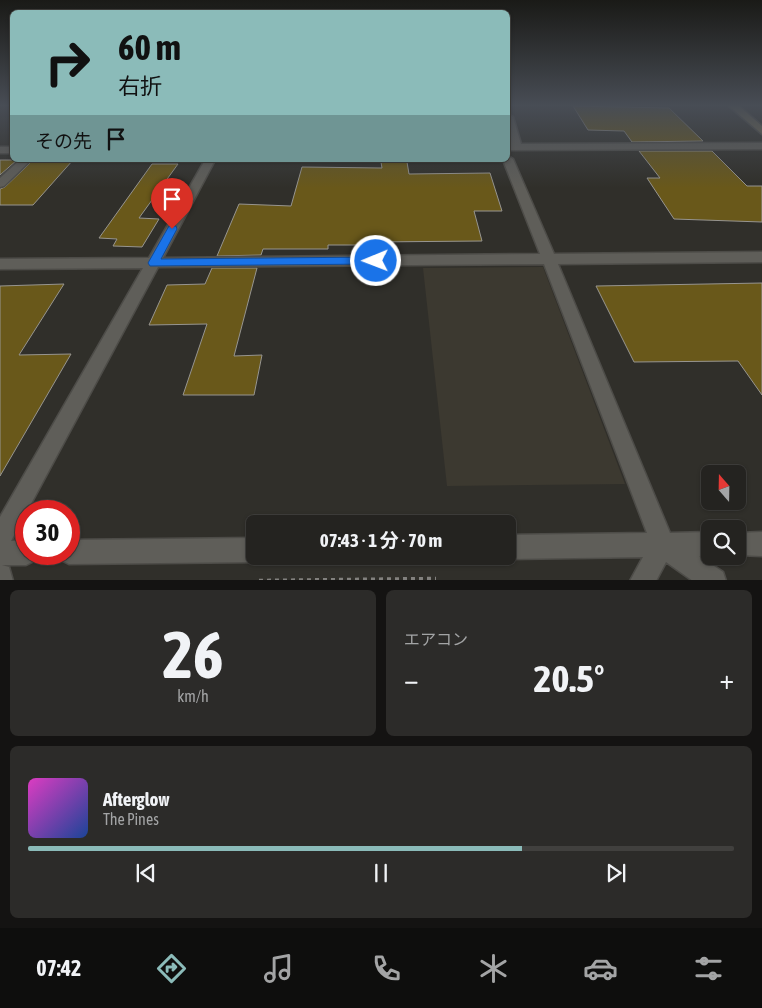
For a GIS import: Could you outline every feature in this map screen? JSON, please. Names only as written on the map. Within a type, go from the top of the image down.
[{"type":"street","points":[[714,580],[663,545],[627,450],[548,258],[511,151],[762,146]]},
{"type":"street","points":[[0,184],[24,162]]},
{"type":"street","points":[[0,539],[209,162]]},
{"type":"street","points":[[0,264],[762,257]]},
{"type":"street","points":[[516,547],[701,544]]},
{"type":"street","points":[[746,544],[762,544]]},
{"type":"street","points":[[642,580],[663,545]]},
{"type":"street","points":[[80,552],[246,550]]},
{"type":"street","points":[[0,553],[15,553]]},
{"type":"street","points":[[0,576],[1,580]]},
{"type":"path","points":[[259,580],[436,578]]},
{"type":"shaded area","points":[[543,267],[625,484],[447,486],[423,268]]},
{"type":"building","points":[[626,133],[695,133],[703,141],[632,142]]},
{"type":"building","points":[[639,151],[712,151],[747,186],[762,186],[762,222],[674,219],[647,178],[660,178]]},
{"type":"building","points":[[0,160],[15,162],[0,175]]},
{"type":"building","points":[[31,162],[71,162],[33,205],[0,205],[0,189],[5,187]]},
{"type":"building","points":[[381,162],[407,162],[409,174],[490,173],[502,211],[474,211],[482,241],[372,242],[372,245],[328,245],[328,249],[263,249],[261,255],[217,256],[239,204],[291,206],[302,167],[382,168]]},
{"type":"building","points":[[152,164],[178,164],[139,218],[159,219],[142,247],[113,246],[117,239],[99,238]]},
{"type":"building","points":[[212,268],[257,268],[234,356],[262,355],[254,395],[183,395],[207,324],[149,325],[167,285],[205,284]]},
{"type":"building","points":[[762,283],[762,395],[738,361],[634,362],[596,286]]},
{"type":"building","points":[[64,284],[19,355],[71,354],[0,476],[0,286]]},
{"type":"route","points":[[172,229],[154,263],[376,261]]}]
